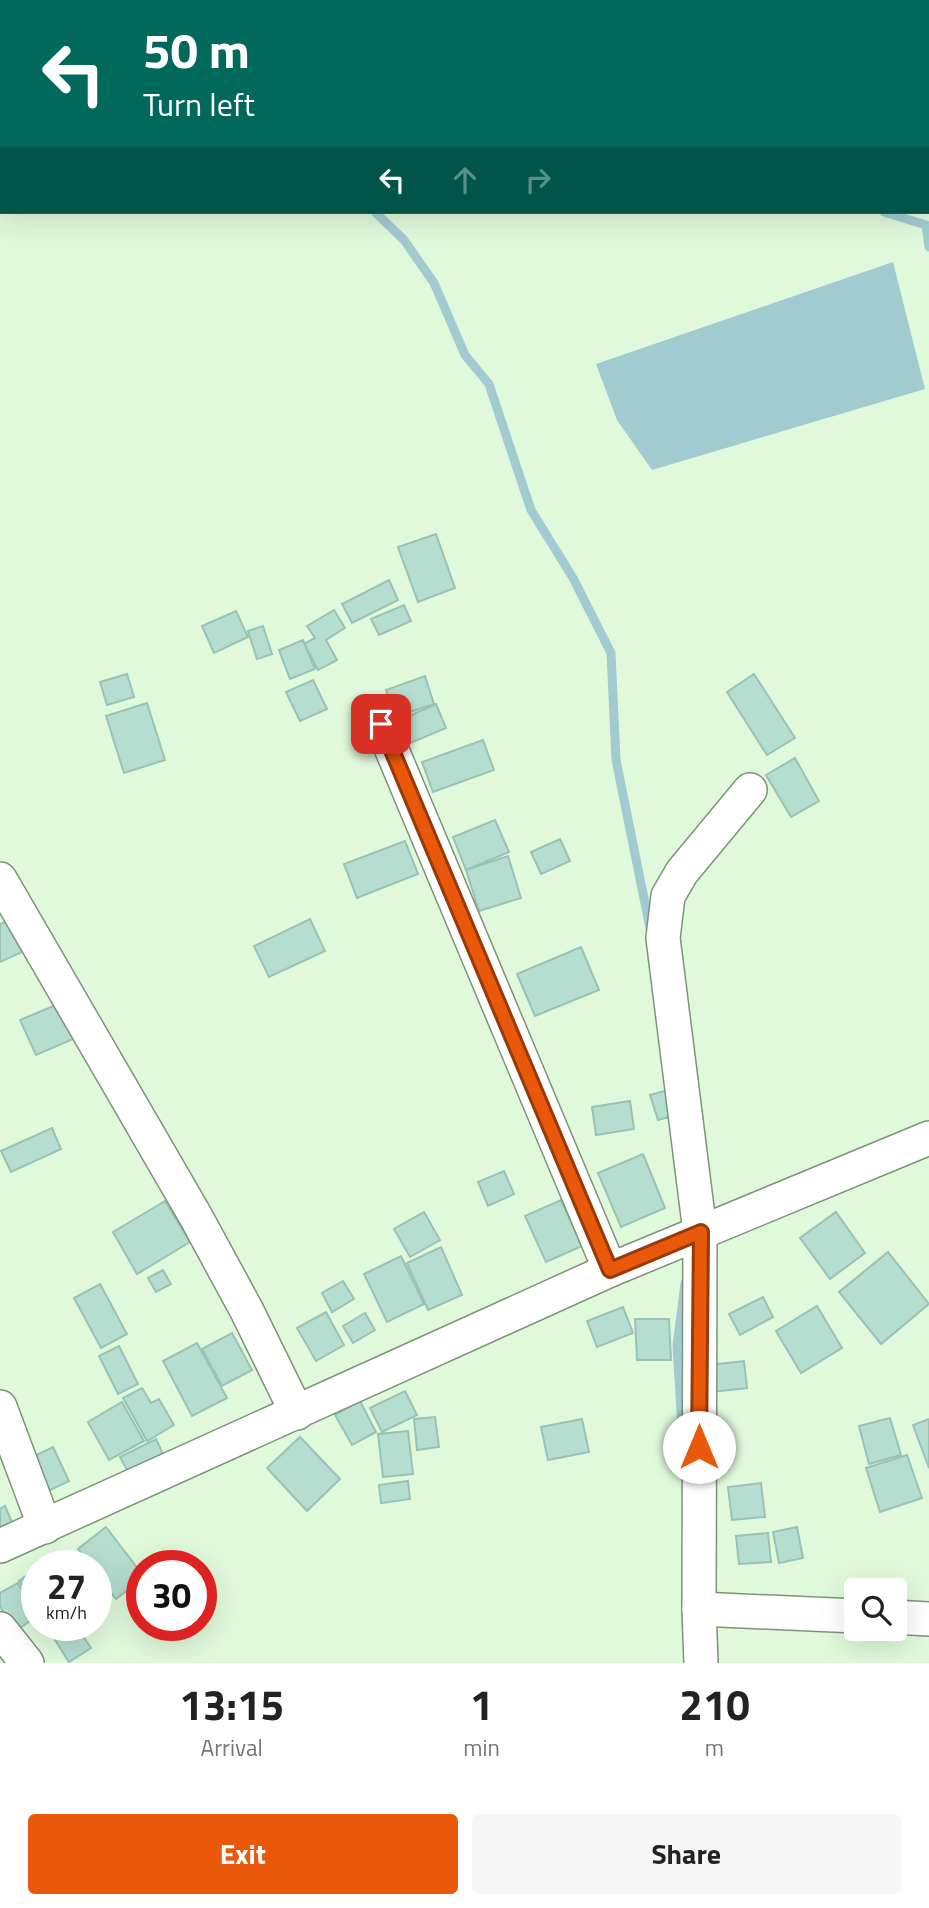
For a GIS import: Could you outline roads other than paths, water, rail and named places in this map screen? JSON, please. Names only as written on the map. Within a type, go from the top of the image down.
[{"type":"street","points":[[381,724],[610,1270]]},
{"type":"street","points":[[701,1663],[701,1232],[663,938],[668,896],[682,872],[750,790]]},
{"type":"street","points":[[0,879],[196,1217],[247,1311],[297,1413]]},
{"type":"street","points":[[0,1546],[610,1270],[929,1138]]},
{"type":"street","points":[[0,1407],[45,1527]]},
{"type":"street","points":[[699,1609],[844,1615]]},
{"type":"street","points":[[907,1618],[929,1619]]},
{"type":"street","points":[[0,1629],[27,1663]]},
{"type":"water","points":[[893,262],[925,389],[652,470],[617,420],[596,364]]},
{"type":"waterway","points":[[377,214],[404,240],[434,283],[465,355],[489,384],[531,510],[573,578],[611,653],[616,760],[651,933]]},
{"type":"waterway","points":[[890,214],[926,225],[929,247]]},
{"type":"waterway","points":[[683,1444],[677,1346],[685,1283]]}]
